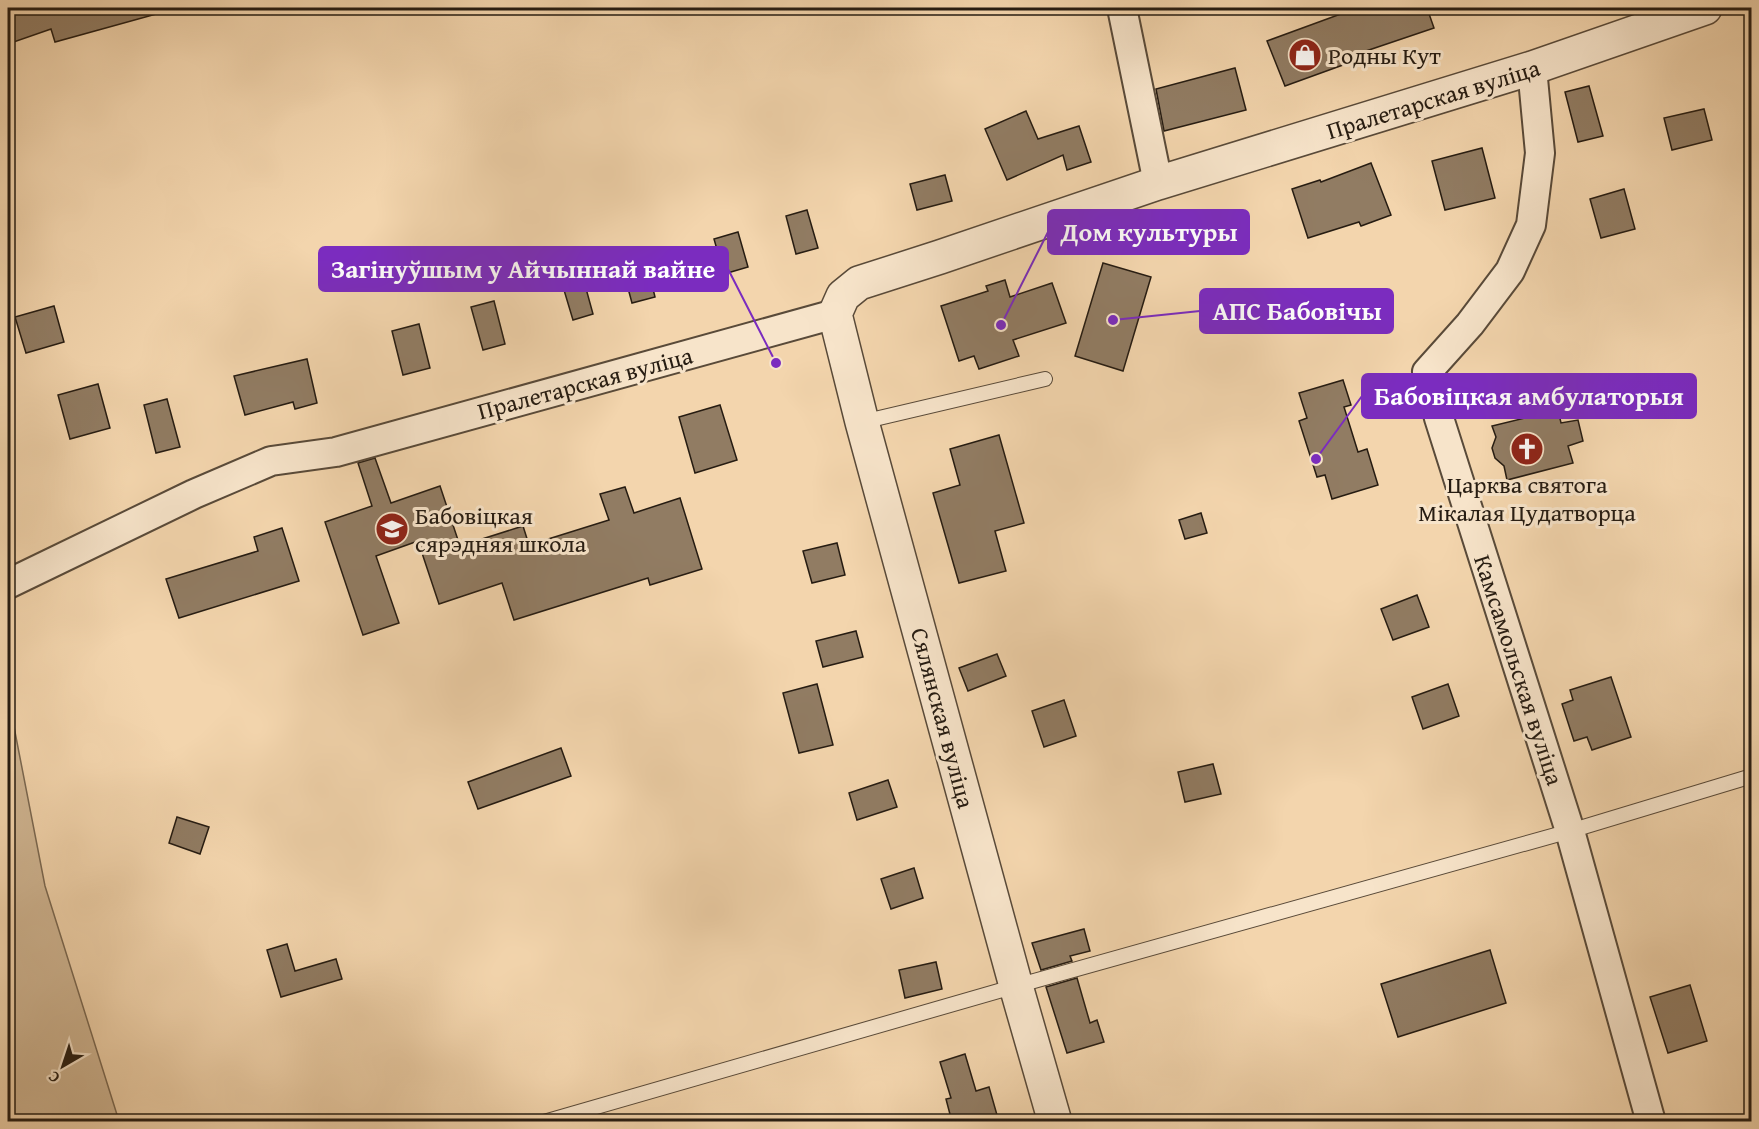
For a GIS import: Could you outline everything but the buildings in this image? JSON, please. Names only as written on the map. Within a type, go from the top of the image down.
[{"type":"street","points":[[1122,8],[1158,183]]},
{"type":"street","name":"Пралетарская вуліца","points":[[8,584],[194,494],[271,461],[336,452],[835,314],[843,296],[859,283],[1158,183],[1532,68],[1705,8]]},
{"type":"street","name":"Камсамольская вуліца","points":[[1532,68],[1540,153],[1532,225],[1510,271],[1470,324],[1427,372],[1439,418],[1570,831],[1651,1122]]},
{"type":"street","name":"Сялянская вуліца","points":[[835,314],[862,423],[1055,1122]]},
{"type":"lane","points":[[862,423],[1045,379]]},
{"type":"lane","points":[[543,1122],[1016,986],[1570,831],[1752,776]]},
{"type":"shaded area","points":[[8,696],[45,886],[119,1121],[8,1121]]},
{"type":"place","name":"Родны Кут","points":[[1305,55]]},
{"type":"place","name":"АПС Бабовічы","points":[[1113,320]]},
{"type":"place","name":"Дом культуры","points":[[1001,325]]},
{"type":"place","name":"Загінуўшым у Айчыннай вайне","points":[[776,363]]},
{"type":"place","name":"Царква святога Мікалая Цудатворца","points":[[1527,449]]},
{"type":"place","name":"Бабовіцкая амбулаторыя","points":[[1316,459]]},
{"type":"place","name":"Бабовіцкая сярэдняя школа","points":[[392,529]]}]
